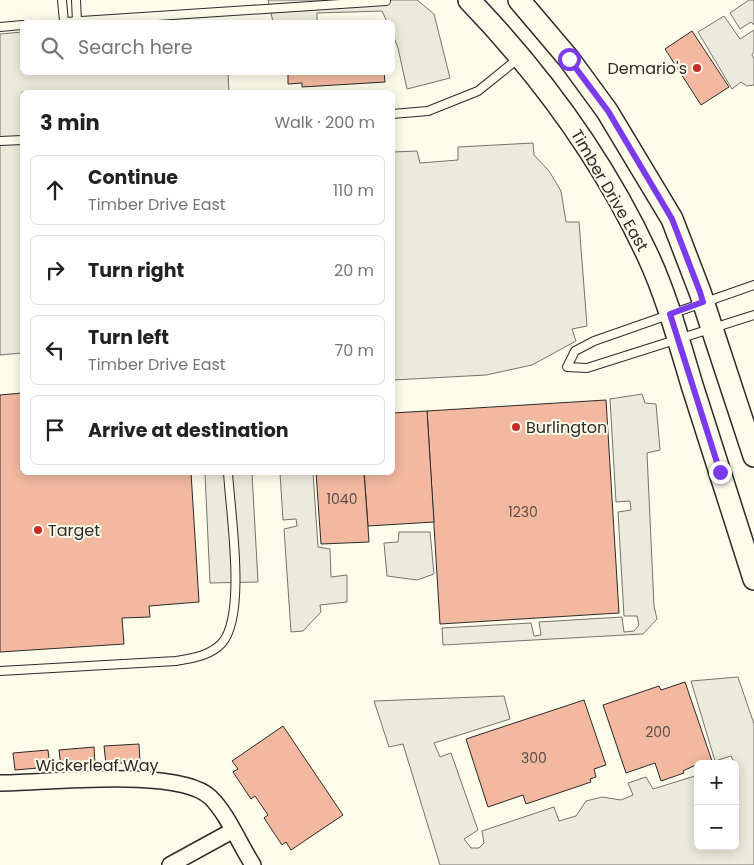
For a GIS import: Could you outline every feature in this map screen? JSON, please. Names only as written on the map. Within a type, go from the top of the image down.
[{"type":"street","name":"Timber Drive East","points":[[469,0],[521,56],[580,136],[613,189],[648,256],[670,314],[754,579]]},
{"type":"street","points":[[519,0],[569,59],[608,111],[672,219],[703,302],[754,456]]},
{"type":"street","name":"Wickerleaf Way","points":[[0,783],[136,779],[179,784],[209,796],[253,865]]},
{"type":"street","points":[[170,865],[232,831]]},
{"type":"lane","points":[[62,0],[65,20]]},
{"type":"lane","points":[[76,0],[77,20]]},
{"type":"lane","points":[[106,20],[386,1]]},
{"type":"lane","points":[[0,27],[20,25]]},
{"type":"lane","points":[[395,114],[428,111],[478,91],[521,56]]},
{"type":"lane","points":[[0,141],[20,140]]},
{"type":"lane","points":[[754,285],[670,314],[575,351],[567,367],[586,368],[712,330],[754,315]]},
{"type":"lane","points":[[0,671],[176,661],[198,657],[221,643],[228,633],[236,603],[228,475]]},
{"type":"shaded area","points":[[268,0],[417,0],[434,14],[450,78],[407,89],[395,40],[395,20],[386,20],[382,11],[317,13],[317,20],[273,20]]},
{"type":"shaded area","points":[[749,0],[754,0],[754,25],[751,22],[740,29],[730,13]]},
{"type":"shaded area","points":[[724,16],[740,39],[754,30],[754,52],[752,55],[754,59],[754,85],[747,86],[741,82],[732,89],[698,32]]},
{"type":"shaded area","points":[[20,32],[20,75],[228,75],[229,90],[20,90],[20,353],[0,355],[0,34]]},
{"type":"shaded area","points":[[533,143],[534,155],[549,171],[561,191],[566,222],[579,222],[587,326],[572,329],[576,341],[532,365],[486,375],[395,380],[395,152],[417,151],[420,163],[458,160],[458,147]]},
{"type":"shaded area","points":[[642,394],[645,403],[656,404],[660,450],[647,453],[654,606],[657,619],[643,634],[443,645],[442,628],[531,623],[534,636],[541,635],[539,622],[622,617],[624,632],[634,631],[639,625],[637,616],[624,616],[618,512],[631,510],[630,501],[616,502],[610,399]]},
{"type":"shaded area","points":[[205,475],[252,475],[258,582],[210,583]]},
{"type":"shaded area","points":[[280,475],[313,475],[318,547],[330,549],[331,577],[347,575],[347,602],[320,605],[321,612],[303,631],[291,632],[284,529],[297,526],[296,519],[283,520]]},
{"type":"shaded area","points":[[399,532],[430,532],[434,574],[417,580],[387,576],[384,543],[398,542]]},
{"type":"shaded area","points":[[738,677],[754,724],[754,865],[440,865],[403,744],[389,747],[374,701],[504,696],[510,719],[434,743],[440,757],[451,753],[478,830],[464,839],[471,848],[479,848],[484,843],[482,831],[554,807],[559,821],[576,816],[586,801],[602,797],[621,800],[633,795],[628,783],[646,777],[653,789],[694,776],[694,850],[739,850],[739,760],[733,760],[731,756],[715,760],[691,681]]},
{"type":"building","name":"Demario's","points":[[692,31],[729,87],[701,105],[665,49]]},
{"type":"building","points":[[288,75],[384,75],[385,82],[302,87],[302,83],[288,84]]},
{"type":"building","points":[[20,393],[20,475],[191,475],[199,602],[149,606],[150,617],[122,618],[124,644],[0,652],[0,395]]},
{"type":"building","points":[[606,400],[619,613],[440,624],[427,411]]},
{"type":"building","points":[[427,411],[434,522],[368,526],[364,475],[395,475],[395,413]]},
{"type":"building","points":[[316,475],[364,475],[369,542],[321,544]]},
{"type":"building","points":[[685,682],[712,760],[694,760],[694,766],[683,771],[684,773],[661,781],[655,763],[626,773],[603,705],[659,686],[661,690]]},
{"type":"building","points":[[584,700],[606,765],[594,769],[596,777],[590,779],[591,782],[526,804],[523,795],[488,807],[466,739]]},
{"type":"building","points":[[283,726],[343,815],[291,850],[286,842],[282,845],[264,818],[268,815],[255,796],[251,799],[233,772],[238,769],[232,761]]},
{"type":"building","points":[[139,744],[140,762],[106,764],[104,746]]},
{"type":"building","points":[[94,747],[95,764],[61,767],[59,750]]},
{"type":"building","points":[[48,750],[50,767],[15,770],[13,753]]},
{"type":"place","name":"Demario's","points":[[697,68]]},
{"type":"place","name":"Burlington","points":[[516,427]]},
{"type":"place","name":"Target","points":[[38,530]]},
{"type":"route","points":[[569,59],[608,111],[672,219],[700,292],[703,302],[670,314],[720,472]]}]
